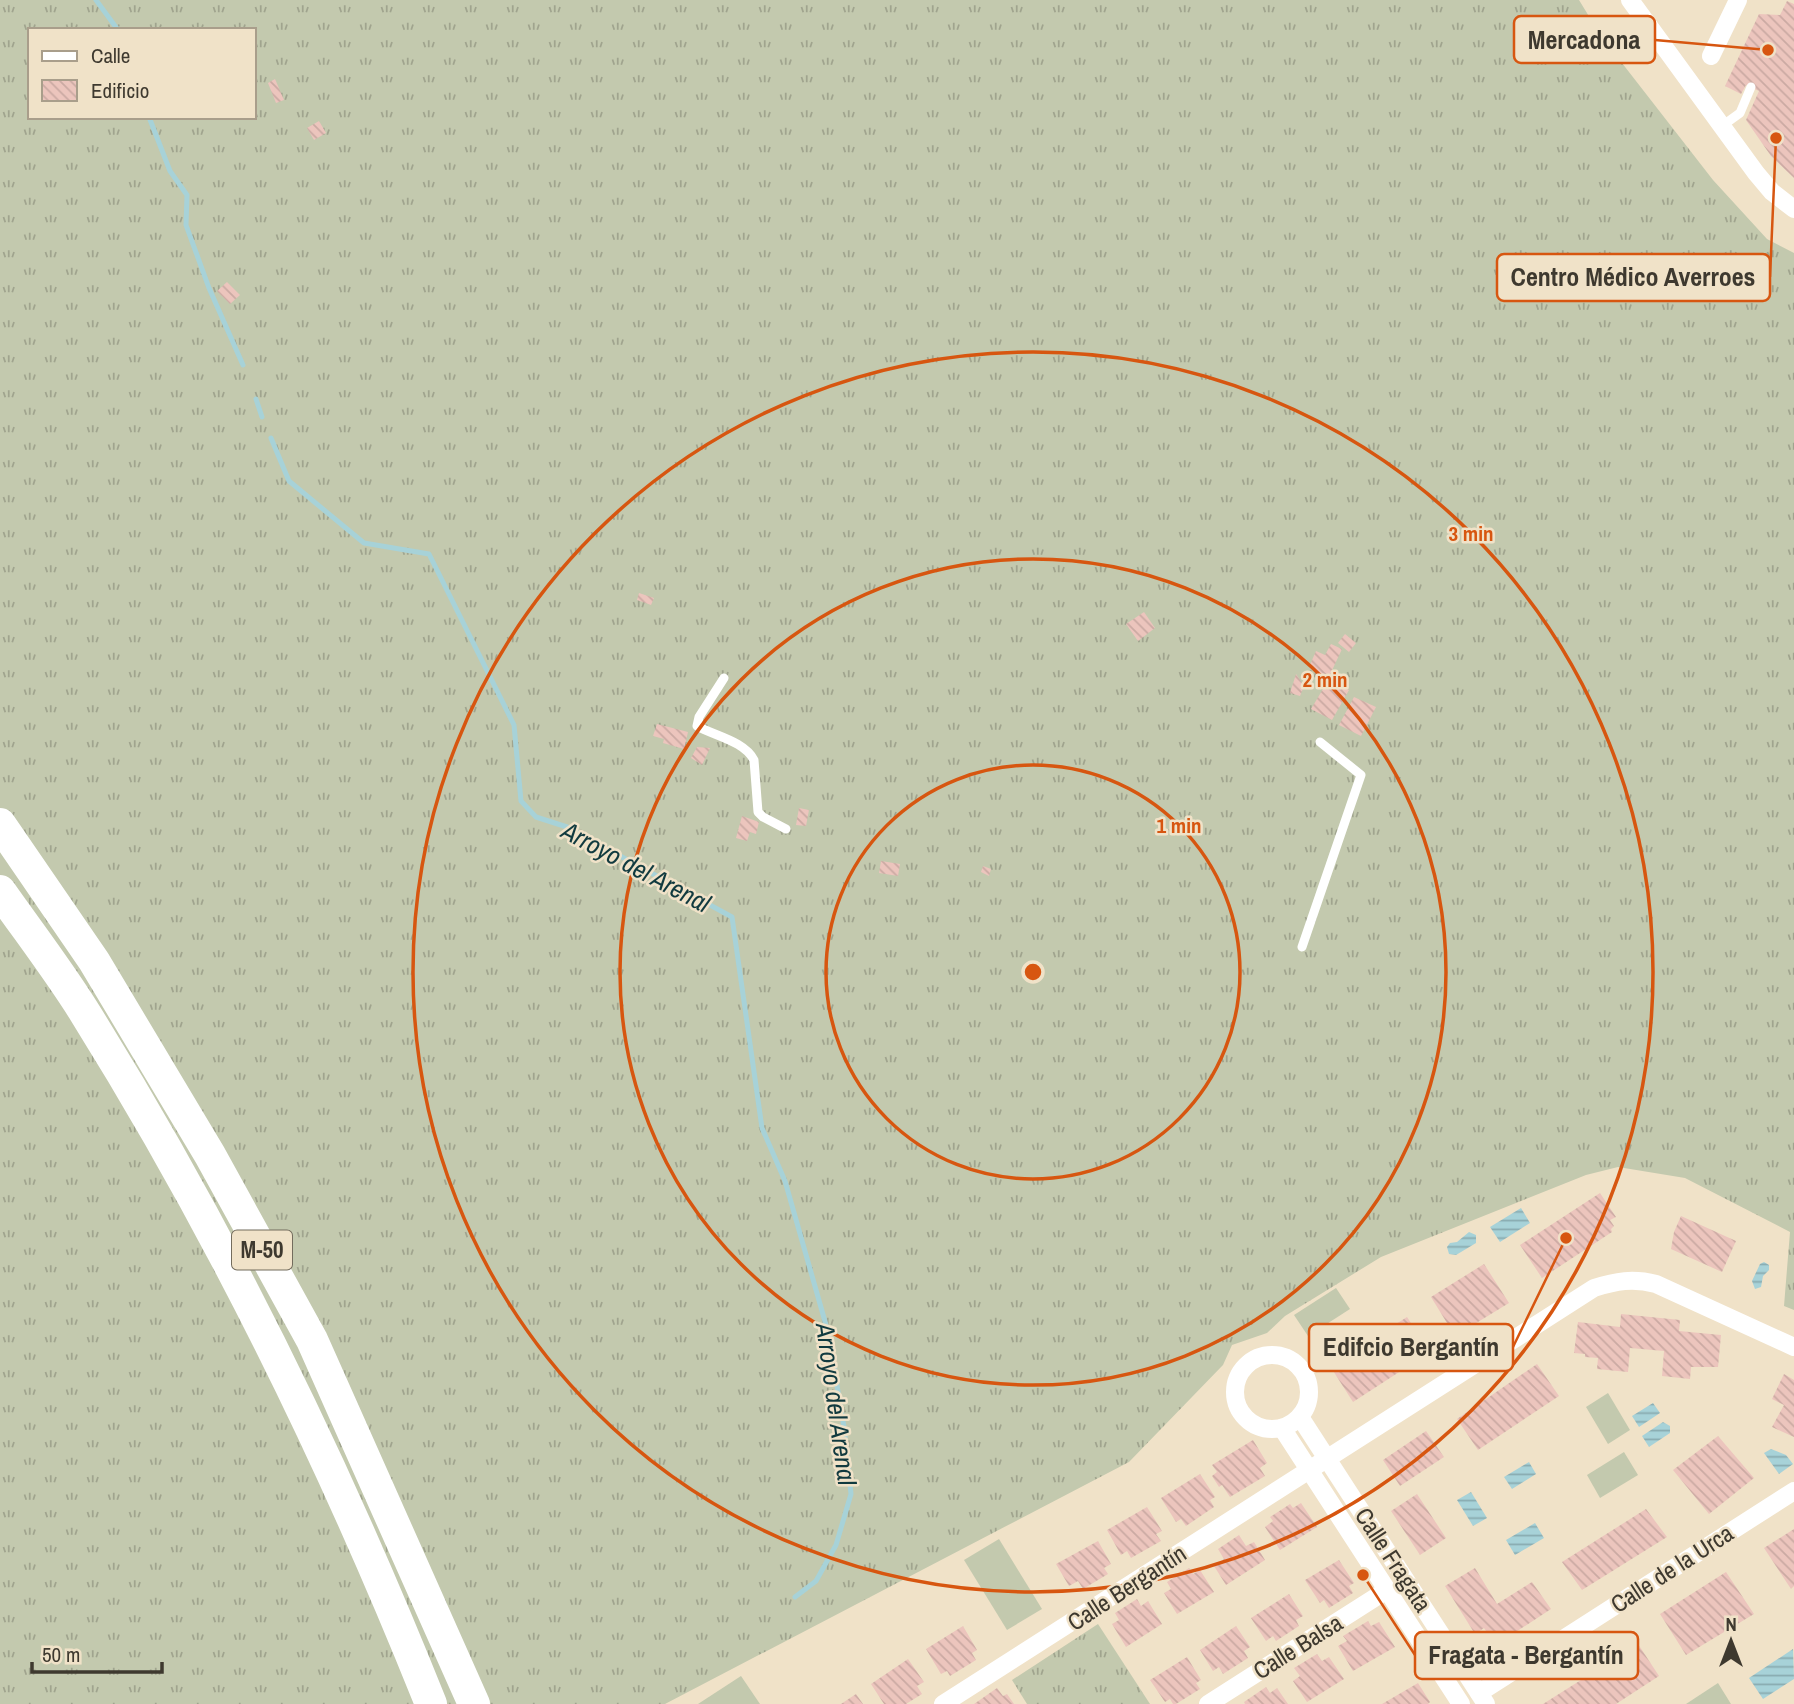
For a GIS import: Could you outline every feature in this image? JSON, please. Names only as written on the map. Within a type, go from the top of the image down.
[{"type":"highway","name":"M-50","points":[[0,824],[94,961],[210,1155],[312,1340],[474,1704]]},
{"type":"highway","name":"M-50","points":[[0,891],[83,1011],[178,1169],[300,1400],[382,1581],[432,1704]]},
{"type":"highway","points":[[233,1273],[247,1322],[320,1480],[409,1704]]},
{"type":"street","points":[[1630,0],[1772,192],[1794,209]]},
{"type":"street","points":[[1711,56],[1738,0]]},
{"type":"street","points":[[1327,1459],[1594,1288],[1616,1281],[1639,1279],[1656,1284],[1794,1348]]},
{"type":"street","points":[[1270,1354],[1294,1361],[1303,1370],[1308,1381],[1307,1406],[1300,1417],[1282,1428],[1268,1429],[1255,1425],[1243,1416],[1236,1404],[1234,1390],[1237,1376],[1246,1364],[1270,1354]]},
{"type":"street","name":"Calle Fragata","points":[[1300,1417],[1482,1698]]},
{"type":"street","name":"Calle Fragata","points":[[1282,1428],[1461,1704]]},
{"type":"street","name":"Calle Bergantín","points":[[943,1704],[1327,1459]]},
{"type":"street","name":"Calle de la Urca","points":[[1482,1698],[1794,1491]]},
{"type":"street","name":"Calle Balsa","points":[[1208,1704],[1387,1590]]},
{"type":"lane","points":[[1722,126],[1740,113],[1751,88]]},
{"type":"lane","points":[[724,678],[699,717],[697,726],[751,754],[754,760],[758,812],[775,825],[786,829]]},
{"type":"lane","points":[[1302,947],[1361,775],[1320,743]]},
{"type":"green space","points":[[0,0],[1579,0],[1601,36],[1713,180],[1767,239],[1794,253],[1794,1310],[1784,1306],[1790,1232],[1685,1178],[1618,1167],[1586,1175],[1381,1257],[1285,1316],[1267,1333],[1232,1345],[1223,1365],[1129,1462],[665,1704],[0,1704]]},
{"type":"green space","points":[[1336,1288],[1350,1309],[1308,1336],[1294,1315]]},
{"type":"green space","points":[[1608,1393],[1630,1430],[1608,1444],[1586,1407]]},
{"type":"green space","points":[[1624,1452],[1638,1475],[1600,1498],[1587,1475]]},
{"type":"green space","points":[[999,1539],[1042,1609],[1007,1630],[964,1560]]},
{"type":"green space","points":[[1098,1624],[1150,1704],[1027,1704],[1012,1680]]},
{"type":"green space","points":[[741,1676],[760,1704],[698,1704]]},
{"type":"green space","points":[[1718,1683],[1731,1704],[1686,1704]]},
{"type":"water","points":[[1521,1208],[1530,1223],[1500,1242],[1490,1227]]},
{"type":"water","points":[[1469,1232],[1476,1235],[1476,1243],[1456,1255],[1449,1254],[1447,1247],[1450,1243],[1457,1242]]},
{"type":"water","points":[[1764,1262],[1769,1265],[1769,1270],[1763,1276],[1761,1287],[1755,1289],[1752,1281],[1760,1264]]},
{"type":"water","points":[[1653,1403],[1660,1413],[1639,1427],[1632,1416]]},
{"type":"water","points":[[1663,1422],[1670,1426],[1670,1433],[1649,1447],[1642,1436]]},
{"type":"water","points":[[1771,1449],[1786,1455],[1793,1464],[1779,1474],[1764,1453]]},
{"type":"water","points":[[1529,1462],[1536,1474],[1512,1489],[1504,1477]]},
{"type":"water","points":[[1471,1492],[1487,1518],[1473,1526],[1457,1500]]},
{"type":"water","points":[[1535,1523],[1544,1538],[1515,1555],[1506,1540]]},
{"type":"water","points":[[1793,1649],[1794,1679],[1763,1699],[1749,1678]]},
{"type":"building","points":[[1787,1],[1794,4],[1794,178],[1771,156],[1746,120],[1759,91],[1746,85],[1741,94],[1725,86],[1759,14],[1780,15]]},
{"type":"building","points":[[275,79],[284,100],[276,103],[268,83]]},
{"type":"building","points":[[319,121],[326,133],[314,140],[307,128]]},
{"type":"building","points":[[227,282],[240,295],[230,304],[217,291]]},
{"type":"building","points":[[639,593],[654,598],[651,605],[637,600]]},
{"type":"building","points":[[1144,612],[1155,628],[1138,641],[1126,624]]},
{"type":"building","points":[[1345,634],[1356,643],[1349,652],[1338,643]]},
{"type":"building","points":[[1331,644],[1342,649],[1328,679],[1349,690],[1332,720],[1311,709],[1326,684],[1315,679],[1318,672],[1309,667],[1316,651],[1325,655]]},
{"type":"building","points":[[1296,674],[1304,686],[1300,696],[1290,693]]},
{"type":"building","points":[[1354,697],[1376,707],[1361,736],[1339,725]]},
{"type":"building","points":[[657,724],[688,732],[684,749],[663,743],[664,739],[653,736]]},
{"type":"building","points":[[697,747],[710,748],[702,765],[691,758]]},
{"type":"building","points":[[799,808],[809,810],[806,826],[796,825]]},
{"type":"building","points":[[742,816],[759,822],[756,834],[750,832],[747,841],[736,838]]},
{"type":"building","points":[[881,861],[900,864],[898,876],[879,873]]},
{"type":"building","points":[[983,866],[991,869],[989,876],[981,872]]},
{"type":"building","points":[[1600,1193],[1616,1217],[1610,1220],[1614,1226],[1612,1232],[1542,1278],[1520,1245]]},
{"type":"building","points":[[1681,1216],[1736,1241],[1722,1272],[1671,1249]]},
{"type":"building","points":[[1484,1264],[1509,1303],[1455,1336],[1431,1297]]},
{"type":"building","points":[[1621,1314],[1680,1320],[1679,1331],[1721,1335],[1718,1367],[1691,1367],[1690,1379],[1662,1376],[1664,1351],[1630,1348],[1628,1372],[1597,1369],[1598,1358],[1574,1353],[1578,1322],[1620,1327]]},
{"type":"building","points":[[1407,1317],[1430,1352],[1353,1402],[1330,1366]]},
{"type":"building","points":[[1537,1364],[1559,1396],[1478,1450],[1457,1419]]},
{"type":"building","points":[[1784,1374],[1794,1380],[1794,1437],[1772,1427],[1784,1405],[1772,1399]]},
{"type":"building","points":[[1426,1431],[1444,1457],[1400,1486],[1383,1460]]},
{"type":"building","points":[[1718,1436],[1754,1478],[1709,1514],[1673,1470]]},
{"type":"building","points":[[1253,1440],[1267,1463],[1260,1468],[1265,1476],[1230,1497],[1212,1476],[1217,1472],[1212,1465]]},
{"type":"building","points":[[1200,1474],[1215,1497],[1210,1500],[1214,1507],[1186,1526],[1181,1519],[1176,1522],[1161,1498]]},
{"type":"building","points":[[1417,1494],[1446,1538],[1420,1555],[1391,1511]]},
{"type":"building","points":[[1301,1503],[1317,1527],[1280,1550],[1265,1527],[1273,1521],[1270,1517],[1290,1504],[1293,1508]]},
{"type":"building","points":[[1147,1507],[1162,1531],[1156,1534],[1161,1541],[1131,1558],[1127,1551],[1121,1555],[1107,1530]]},
{"type":"building","points":[[1646,1509],[1667,1537],[1582,1590],[1562,1562]]},
{"type":"building","points":[[1794,1529],[1794,1586],[1791,1589],[1764,1548]]},
{"type":"building","points":[[1239,1535],[1246,1546],[1254,1542],[1265,1560],[1226,1585],[1214,1566],[1224,1559],[1218,1549]]},
{"type":"building","points":[[1098,1541],[1111,1564],[1104,1568],[1108,1574],[1083,1589],[1078,1581],[1069,1586],[1056,1564]]},
{"type":"building","points":[[1339,1560],[1354,1583],[1349,1586],[1353,1593],[1329,1608],[1324,1600],[1320,1603],[1305,1580]]},
{"type":"building","points":[[1189,1568],[1193,1574],[1200,1570],[1214,1592],[1177,1614],[1164,1593],[1171,1589],[1167,1582]]},
{"type":"building","points":[[1475,1568],[1497,1604],[1532,1582],[1551,1609],[1496,1645],[1484,1628],[1475,1634],[1445,1586]]},
{"type":"building","points":[[1726,1572],[1754,1614],[1686,1655],[1660,1614]]},
{"type":"building","points":[[1289,1594],[1303,1616],[1296,1620],[1299,1626],[1276,1641],[1273,1636],[1266,1641],[1251,1618]]},
{"type":"building","points":[[1137,1599],[1141,1606],[1148,1601],[1162,1624],[1126,1647],[1112,1624],[1119,1620],[1115,1613]]},
{"type":"building","points":[[1368,1621],[1371,1626],[1379,1622],[1395,1647],[1353,1671],[1338,1646],[1347,1641],[1343,1636]]},
{"type":"building","points":[[963,1626],[977,1650],[972,1653],[976,1660],[950,1676],[947,1671],[941,1674],[926,1649]]},
{"type":"building","points":[[1236,1626],[1250,1647],[1244,1651],[1248,1658],[1223,1674],[1219,1667],[1213,1671],[1200,1650]]},
{"type":"building","points":[[1638,1644],[1659,1676],[1616,1704],[1543,1704]]},
{"type":"building","points":[[1317,1654],[1322,1661],[1329,1657],[1344,1679],[1307,1702],[1293,1681],[1300,1676],[1294,1668]]},
{"type":"building","points":[[1187,1657],[1201,1680],[1196,1683],[1200,1689],[1176,1704],[1170,1699],[1165,1702],[1150,1680]]},
{"type":"building","points":[[908,1659],[924,1682],[917,1686],[922,1694],[906,1704],[884,1704],[871,1684]]},
{"type":"building","points":[[1418,1683],[1430,1702],[1428,1704],[1382,1704]]},
{"type":"building","points":[[1266,1687],[1270,1693],[1277,1688],[1288,1704],[1245,1704],[1244,1702]]},
{"type":"building","points":[[997,1688],[1003,1696],[1007,1694],[1014,1704],[974,1704]]},
{"type":"building","points":[[856,1694],[863,1704],[841,1704]]},
{"type":"waterway","name":"Arroyo del Arenal","points":[[96,0],[117,28]]},
{"type":"waterway","name":"Arroyo del Arenal","points":[[150,119],[170,171],[187,195],[186,225],[209,288],[243,365]]},
{"type":"waterway","name":"Arroyo del Arenal","points":[[256,399],[262,417]]},
{"type":"waterway","name":"Arroyo del Arenal","points":[[271,438],[289,481],[364,543],[429,554],[514,725],[521,801],[536,817],[567,827],[732,917],[762,1128],[785,1181],[828,1332],[844,1427],[851,1494],[836,1545],[816,1581],[795,1597]]},
{"type":"place","name":"Mercadona","points":[[1768,50]]},
{"type":"place","name":"Centro Médico Averroes","points":[[1776,138]]},
{"type":"place","name":"Edifcio Bergantín","points":[[1566,1238]]},
{"type":"place","name":"Fragata - Bergantín","points":[[1363,1575]]}]
